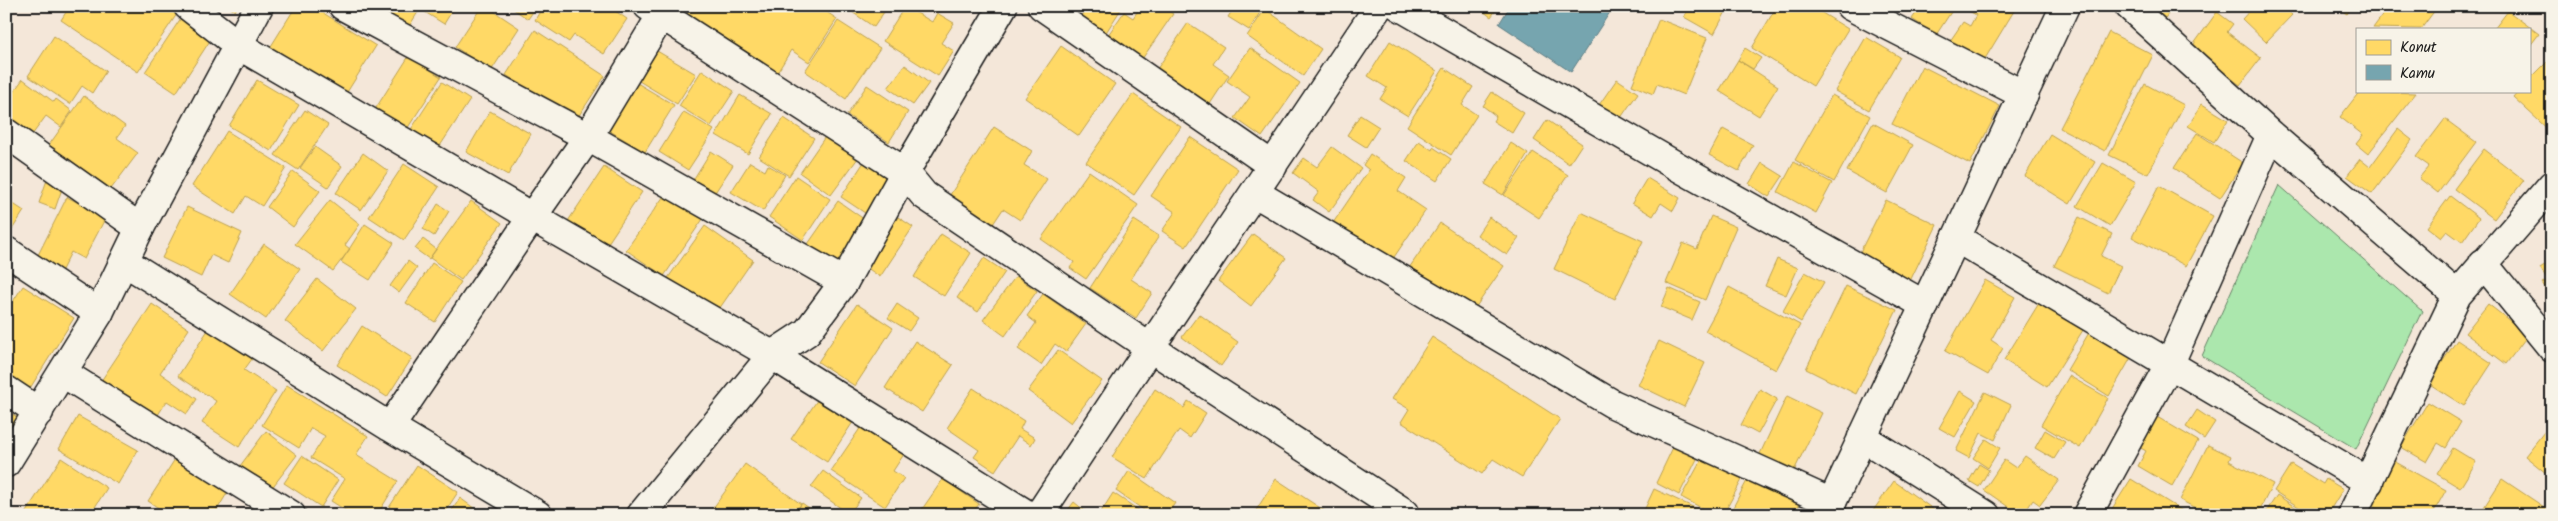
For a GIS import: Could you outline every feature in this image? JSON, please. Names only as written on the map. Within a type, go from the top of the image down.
[{"type":"street","points":[[188,6],[238,45],[772,355],[1028,515]]},
{"type":"street","points":[[6,463],[99,313],[140,228],[259,6]]},
{"type":"street","points":[[343,6],[588,137],[844,282]]},
{"type":"street","points":[[641,515],[772,355],[807,332],[844,282],[905,172],[1003,6]]},
{"type":"street","points":[[1042,6],[1274,166]]},
{"type":"street","points":[[1039,515],[1149,347],[1274,166],[1379,6]]},
{"type":"street","points":[[1399,6],[1680,168],[1924,304]]},
{"type":"street","points":[[1850,6],[2024,95]]},
{"type":"street","points":[[1255,193],[1613,404],[1829,509],[2066,6]]},
{"type":"street","points":[[2129,6],[2271,134],[2457,295]]},
{"type":"street","points":[[390,427],[588,137],[659,9],[905,172],[924,195],[1149,347],[1406,514]]},
{"type":"street","points":[[6,133],[140,228]]},
{"type":"street","points":[[2087,515],[2170,363],[2271,134]]},
{"type":"street","points":[[2352,515],[2457,295],[2552,185]]},
{"type":"street","points":[[1956,238],[2368,482]]},
{"type":"street","points":[[6,251],[99,313]]},
{"type":"street","points":[[125,262],[390,427],[538,515]]},
{"type":"street","points":[[2483,263],[2552,348]]},
{"type":"street","points":[[63,373],[291,515]]},
{"type":"street","points":[[6,390],[39,412]]},
{"type":"street","points":[[1862,437],[1986,515]]},
{"type":"green space","points":[[2279,185],[2422,311],[2356,449],[2202,356]]},
{"type":"building: Konut","points":[[70,6],[166,6],[177,14],[138,72],[61,20]]},
{"type":"building: Konut","points":[[227,6],[238,6],[235,11]]},
{"type":"building: Konut","points":[[296,6],[312,6],[376,46],[344,97],[268,51]]},
{"type":"building: Konut","points":[[394,6],[455,6],[444,24],[420,9],[408,28],[388,15]]},
{"type":"building: Konut","points":[[482,6],[486,6],[519,28],[491,71],[455,47]]},
{"type":"building: Konut","points":[[509,6],[537,6],[528,19]]},
{"type":"building: Konut","points":[[543,6],[608,6],[627,19],[604,54],[574,35],[569,42],[535,20]]},
{"type":"building: Konut","points":[[692,6],[818,6],[837,19],[809,62],[791,50],[774,78],[683,20]]},
{"type":"building: Konut","points":[[843,6],[888,6],[874,27]]},
{"type":"building: Konut","points":[[905,6],[932,22],[937,13],[954,23],[941,43],[954,51],[938,76],[883,41]]},
{"type":"building: Konut","points":[[1088,6],[1097,6],[1105,12],[1109,6],[1123,6],[1105,34],[1080,17]]},
{"type":"building: Konut","points":[[1141,6],[1162,6],[1173,14],[1142,59],[1108,35],[1124,12],[1133,18]]},
{"type":"building: Konut","points":[[1235,6],[1264,6],[1249,30],[1228,17]]},
{"type":"building: Konut","points":[[1476,6],[1499,6],[1491,17]]},
{"type":"building: Konut","points":[[1690,6],[1729,6],[1714,34],[1684,17]]},
{"type":"building: Konut","points":[[1777,6],[1811,6],[1848,29],[1813,86],[1752,48]]},
{"type":"building: Konut","points":[[1921,6],[1955,6],[1936,35],[1912,19]]},
{"type":"building: Konut","points":[[1966,6],[2017,6],[1983,62],[1950,41],[1963,22],[1970,26],[1976,15],[1964,8]]},
{"type":"building: Konut","points":[[2144,6],[2173,6],[2164,20]]},
{"type":"building: Konut","points":[[2254,6],[2283,6],[2292,15],[2266,42],[2242,19]]},
{"type":"building: Konut","points":[[2335,6],[2353,6],[2347,14]]},
{"type":"building: Konut","points":[[2353,6],[2364,6],[2361,12]]},
{"type":"building: Konut","points":[[2395,6],[2438,6],[2422,28],[2373,28],[2387,9],[2391,12]]},
{"type":"building: Konut","points":[[1265,9],[1321,49],[1303,76],[1247,36]]},
{"type":"building: Konut","points":[[2508,11],[2539,34],[2530,46],[2530,28],[2495,28]]},
{"type":"building: Konut","points":[[2217,12],[2233,24],[2227,32],[2261,58],[2240,85],[2191,48]]},
{"type":"building: Konut","points":[[183,15],[213,36],[176,93],[145,72]]},
{"type":"building: Konut","points":[[1659,19],[1707,38],[1684,95],[1657,84],[1653,94],[1632,85]]},
{"type":"building: Konut","points":[[838,21],[880,48],[846,99],[805,71]]},
{"type":"building: Konut","points":[[1188,23],[1224,47],[1213,64],[1229,75],[1210,104],[1157,69]]},
{"type":"building: Konut","points":[[535,30],[605,76],[576,120],[506,75]]},
{"type":"building: Konut","points":[[2109,32],[2153,55],[2105,151],[2060,128]]},
{"type":"building: Konut","points":[[54,36],[106,71],[92,93],[82,86],[70,104],[28,76]]},
{"type":"building: Konut","points":[[1866,37],[1900,57],[1869,110],[1835,91]]},
{"type":"building: Konut","points":[[1390,41],[1437,71],[1408,116],[1380,99],[1387,88],[1368,76]]},
{"type":"building: Konut","points":[[1061,46],[1115,84],[1079,136],[1025,98]]},
{"type":"building: Konut","points":[[1250,48],[1300,83],[1262,137],[1235,118],[1250,97],[1227,81]]},
{"type":"building: Konut","points":[[1745,48],[1761,58],[1753,69],[1738,60]]},
{"type":"building: Konut","points":[[657,51],[696,74],[677,104],[639,81]]},
{"type":"building: Konut","points":[[409,56],[441,77],[405,132],[374,111]]},
{"type":"building: Konut","points":[[2552,59],[2552,133],[2513,97],[2517,92],[2530,92],[2530,79]]},
{"type":"building: Konut","points":[[1738,60],[1778,86],[1759,116],[1719,91]]},
{"type":"building: Konut","points":[[905,65],[929,83],[913,105],[888,88]]},
{"type":"building: Konut","points":[[1922,66],[2000,106],[1970,164],[1892,124]]},
{"type":"building: Konut","points":[[1444,68],[1473,87],[1462,105],[1477,115],[1451,155],[1407,126]]},
{"type":"building: Konut","points":[[702,70],[734,91],[711,126],[679,106]]},
{"type":"building: Konut","points":[[23,79],[54,102],[56,99],[72,111],[61,127],[46,116],[32,135],[6,116],[6,102]]},
{"type":"building: Konut","points":[[1617,79],[1638,93],[1620,119],[1599,105]]},
{"type":"building: Konut","points":[[257,80],[299,105],[271,151],[229,126]]},
{"type":"building: Konut","points":[[442,82],[470,100],[438,149],[410,131]]},
{"type":"building: Konut","points":[[6,83],[11,86],[6,93]]},
{"type":"building: Konut","points":[[637,83],[674,105],[645,152],[608,130]]},
{"type":"building: Konut","points":[[2145,84],[2184,105],[2148,174],[2109,155]]},
{"type":"building: Konut","points":[[867,85],[908,112],[889,142],[847,115]]},
{"type":"building: Konut","points":[[1492,92],[1524,113],[1512,133],[1493,121],[1496,116],[1483,106]]},
{"type":"building: Konut","points":[[2359,92],[2416,93],[2368,154],[2356,144],[2363,135],[2340,117]]},
{"type":"building: Konut","points":[[1133,94],[1181,127],[1134,195],[1086,162]]},
{"type":"building: Konut","points":[[740,95],[772,114],[748,154],[716,135]]},
{"type":"building: Konut","points":[[1832,95],[1870,116],[1834,182],[1795,160]]},
{"type":"building: Konut","points":[[84,96],[125,126],[117,138],[138,153],[111,189],[49,145]]},
{"type":"building: Konut","points":[[2202,104],[2228,120],[2214,142],[2188,126]]},
{"type":"building: Konut","points":[[305,110],[328,125],[298,170],[275,155]]},
{"type":"building: Konut","points":[[490,111],[531,134],[508,175],[466,152]]},
{"type":"building: Konut","points":[[684,112],[714,130],[688,170],[659,152]]},
{"type":"building: Konut","points":[[1360,115],[1379,127],[1366,147],[1347,135]]},
{"type":"building: Konut","points":[[784,118],[814,138],[789,176],[759,157]]},
{"type":"building: Konut","points":[[2445,119],[2476,142],[2438,193],[2419,178],[2429,166],[2416,157]]},
{"type":"building: Konut","points":[[1547,120],[1582,144],[1569,164],[1534,140]]},
{"type":"building: Konut","points":[[1873,123],[1913,145],[1887,193],[1847,171]]},
{"type":"building: Konut","points":[[994,127],[1032,151],[1024,165],[1047,179],[1020,220],[1003,209],[989,230],[946,201]]},
{"type":"building: Konut","points":[[1723,129],[1753,145],[1739,171],[1709,155]]},
{"type":"building: Konut","points":[[2398,129],[2412,140],[2372,194],[2347,176],[2360,159],[2370,167]]},
{"type":"building: Konut","points":[[227,131],[286,168],[262,206],[246,196],[235,214],[192,186]]},
{"type":"building: Konut","points":[[829,131],[861,154],[831,195],[800,173]]},
{"type":"building: Konut","points":[[2197,133],[2243,163],[2220,198],[2174,168]]},
{"type":"building: Konut","points":[[2050,134],[2095,162],[2070,204],[2025,176]]},
{"type":"building: Konut","points":[[1190,137],[1238,169],[1186,247],[1162,231],[1175,212],[1151,196]]},
{"type":"building: Konut","points":[[1419,141],[1432,150],[1433,147],[1451,159],[1437,181],[1406,161]]},
{"type":"building: Konut","points":[[1511,143],[1528,154],[1503,195],[1485,184]]},
{"type":"building: Konut","points":[[315,147],[342,166],[328,187],[300,168]]},
{"type":"building: Konut","points":[[1332,147],[1361,168],[1329,212],[1313,200],[1319,192],[1293,173],[1304,158],[1317,167]]},
{"type":"building: Konut","points":[[2484,149],[2524,180],[2494,219],[2454,189]]},
{"type":"building: Konut","points":[[711,151],[733,165],[714,194],[693,180]]},
{"type":"building: Konut","points":[[1533,152],[1568,175],[1539,218],[1504,195]]},
{"type":"building: Konut","points":[[363,153],[388,171],[361,210],[336,193]]},
{"type":"building: Konut","points":[[1370,154],[1406,178],[1398,191],[1426,210],[1390,263],[1333,223],[1369,170],[1363,165]]},
{"type":"building: Konut","points":[[866,159],[892,177],[868,215],[841,197]]},
{"type":"building: Konut","points":[[750,162],[765,171],[768,165],[785,175],[763,211],[731,192]]},
{"type":"building: Konut","points":[[1794,162],[1832,183],[1816,213],[1778,192]]},
{"type":"building: Konut","points":[[1762,163],[1783,176],[1769,197],[1749,184]]},
{"type":"building: Konut","points":[[2103,163],[2136,182],[2110,226],[2077,206]]},
{"type":"building: Konut","points":[[404,164],[439,187],[404,240],[369,217]]},
{"type":"building: Konut","points":[[604,167],[642,192],[606,246],[568,221]]},
{"type":"building: Konut","points":[[293,171],[320,191],[293,227],[267,207]]},
{"type":"building: Konut","points":[[1089,171],[1138,205],[1086,279],[1070,268],[1074,262],[1041,239]]},
{"type":"building: Konut","points":[[796,176],[830,199],[803,240],[769,217]]},
{"type":"building: Konut","points":[[48,177],[64,183],[55,209],[39,203]]},
{"type":"building: Konut","points":[[1647,178],[1680,198],[1673,211],[1661,203],[1653,216],[1632,203]]},
{"type":"building: Konut","points":[[2159,186],[2213,216],[2186,266],[2132,237]]},
{"type":"building: Konut","points":[[666,193],[703,219],[664,276],[626,250]]},
{"type":"building: Konut","points":[[2450,196],[2479,218],[2462,242],[2447,231],[2441,238],[2427,227]]},
{"type":"building: Konut","points":[[67,197],[106,217],[84,259],[71,252],[60,274],[35,261]]},
{"type":"building: Konut","points":[[6,199],[24,211],[6,239]]},
{"type":"building: Konut","points":[[330,200],[360,224],[345,245],[350,249],[333,271],[295,244]]},
{"type":"building: Konut","points":[[1886,200],[1937,225],[1910,281],[1858,256]]},
{"type":"building: Konut","points":[[471,201],[502,223],[461,280],[430,258]]},
{"type":"building: Konut","points":[[838,201],[868,222],[838,265],[808,244]]},
{"type":"building: Konut","points":[[438,204],[449,211],[434,236],[423,229]]},
{"type":"building: Konut","points":[[187,207],[242,233],[228,263],[211,255],[201,277],[162,258]]},
{"type":"building: Konut","points":[[1581,212],[1643,241],[1615,299],[1554,269]]},
{"type":"building: Konut","points":[[1711,216],[1736,227],[1705,300],[1666,283],[1683,243],[1697,249]]},
{"type":"building: Konut","points":[[898,217],[913,227],[880,277],[866,267]]},
{"type":"building: Konut","points":[[1489,217],[1519,238],[1507,255],[1477,235]]},
{"type":"building: Konut","points":[[2079,217],[2112,234],[2101,256],[2121,266],[2108,293],[2054,266]]},
{"type":"building: Konut","points":[[1134,220],[1159,236],[1131,279],[1152,293],[1136,318],[1090,288]]},
{"type":"building: Konut","points":[[1440,223],[1504,266],[1471,314],[1407,271]]},
{"type":"building: Konut","points":[[365,224],[394,243],[370,280],[341,262]]},
{"type":"building: Konut","points":[[705,226],[753,260],[717,312],[668,278]]},
{"type":"building: Konut","points":[[941,234],[971,253],[944,296],[914,277]]},
{"type":"building: Konut","points":[[1253,234],[1286,258],[1251,306],[1218,281]]},
{"type":"building: Konut","points":[[423,239],[436,249],[429,259],[415,249]]},
{"type":"building: Konut","points":[[264,244],[300,269],[266,319],[230,294]]},
{"type":"building: Konut","points":[[984,258],[1005,272],[978,312],[957,298]]},
{"type":"building: Konut","points":[[1777,259],[1798,268],[1786,295],[1765,286]]},
{"type":"building: Konut","points":[[2552,260],[2552,297],[2542,283],[2548,280],[2540,268]]},
{"type":"building: Konut","points":[[408,261],[417,268],[399,293],[390,286]]},
{"type":"building: Konut","points":[[432,263],[461,282],[435,322],[406,303]]},
{"type":"building: Konut","points":[[1805,272],[1824,282],[1801,322],[1783,311]]},
{"type":"building: Konut","points":[[1016,276],[1037,291],[1005,336],[983,320]]},
{"type":"building: Konut","points":[[317,279],[356,309],[323,351],[285,321]]},
{"type":"building: Konut","points":[[1985,280],[2015,297],[1991,340],[2003,348],[1988,375],[1945,351]]},
{"type":"building: Konut","points":[[23,286],[74,318],[27,393],[6,380],[6,312]]},
{"type":"building: Konut","points":[[1846,286],[1897,310],[1856,394],[1806,369]]},
{"type":"building: Konut","points":[[1729,287],[1800,325],[1776,370],[1705,331]]},
{"type":"building: Konut","points":[[1669,288],[1700,302],[1692,320],[1661,307]]},
{"type":"building: Konut","points":[[1043,294],[1086,324],[1066,352],[1055,344],[1041,365],[1018,349],[1036,323],[1027,316]]},
{"type":"building: Konut","points":[[2041,300],[2085,327],[2047,387],[2004,360]]},
{"type":"building: Konut","points":[[152,304],[189,329],[160,373],[197,399],[187,414],[167,401],[152,424],[97,387]]},
{"type":"building: Konut","points":[[857,304],[893,328],[855,386],[818,362]]},
{"type":"building: Konut","points":[[897,304],[918,318],[909,331],[888,318]]},
{"type":"building: Konut","points":[[2488,304],[2528,335],[2506,364],[2465,333]]},
{"type":"building: Konut","points":[[1199,314],[1238,342],[1221,366],[1182,337]]},
{"type":"building: Konut","points":[[362,326],[412,358],[387,397],[337,365]]},
{"type":"building: Konut","points":[[208,330],[252,359],[244,370],[276,391],[239,447],[202,423],[216,401],[178,376]]},
{"type":"building: Konut","points":[[2090,331],[2132,356],[2109,396],[2067,370]]},
{"type":"building: Konut","points":[[1432,337],[1560,419],[1522,477],[1493,459],[1482,474],[1401,422],[1409,409],[1392,399]]},
{"type":"building: Konut","points":[[2457,340],[2492,363],[2464,406],[2428,383]]},
{"type":"building: Konut","points":[[915,341],[953,365],[922,412],[885,388]]},
{"type":"building: Konut","points":[[1659,341],[1705,363],[1684,407],[1638,385]]},
{"type":"building: Konut","points":[[1058,350],[1102,381],[1071,423],[1028,391]]},
{"type":"building: Konut","points":[[2069,376],[2108,398],[2080,448],[2041,425]]},
{"type":"building: Konut","points":[[287,385],[368,436],[356,455],[398,481],[377,515],[353,515],[331,501],[345,479],[311,458],[325,436],[311,428],[299,448],[262,425]]},
{"type":"building: Konut","points":[[973,388],[1024,421],[1020,429],[1035,438],[1031,445],[1018,436],[995,471],[974,457],[979,450],[947,428]]},
{"type":"building: Konut","points":[[1155,389],[1184,408],[1188,401],[1206,413],[1190,438],[1179,430],[1147,479],[1112,457]]},
{"type":"building: Konut","points":[[1760,389],[1777,399],[1758,434],[1741,425]]},
{"type":"building: Konut","points":[[1960,391],[1976,401],[1955,437],[1939,428]]},
{"type":"building: Konut","points":[[1985,392],[2011,405],[1995,440],[1981,433],[1969,458],[1956,451]]},
{"type":"building: Konut","points":[[1787,396],[1822,413],[1793,473],[1759,456]]},
{"type":"building: Konut","points":[[818,399],[853,422],[827,462],[791,439]]},
{"type":"building: Konut","points":[[2428,402],[2461,422],[2446,448],[2438,443],[2427,462],[2401,447]]},
{"type":"building: Konut","points":[[6,410],[20,419],[6,441]]},
{"type":"building: Konut","points":[[2197,410],[2215,422],[2204,439],[2186,427]]},
{"type":"building: Konut","points":[[78,416],[138,450],[118,484],[59,449]]},
{"type":"building: Konut","points":[[2157,417],[2198,441],[2172,486],[2138,466],[2146,451],[2139,447]]},
{"type":"building: Konut","points":[[2552,422],[2552,478],[2525,456]]},
{"type":"building: Konut","points":[[863,424],[906,451],[893,471],[904,478],[885,507],[831,471]]},
{"type":"building: Konut","points":[[2045,430],[2065,442],[2054,459],[2035,448]]},
{"type":"building: Konut","points":[[266,431],[297,455],[271,489],[240,466]]},
{"type":"building: Konut","points":[[1677,439],[1701,451],[1679,495],[1656,483]]},
{"type":"building: Konut","points":[[1986,439],[2000,448],[1988,468],[1973,458]]},
{"type":"building: Konut","points":[[2208,445],[2231,456],[2229,461],[2273,484],[2257,515],[2209,515],[2180,500]]},
{"type":"building: Konut","points":[[2453,448],[2476,462],[2460,488],[2437,474]]},
{"type":"building: Konut","points":[[177,456],[229,490],[214,515],[169,515],[148,501]]},
{"type":"building: Konut","points":[[302,456],[338,480],[321,507],[284,483]]},
{"type":"building: Konut","points":[[2025,456],[2059,480],[2040,505],[2033,500],[2023,515],[2020,515],[1984,490],[2004,460],[2016,468]]},
{"type":"building: Konut","points":[[1703,457],[1743,478],[1723,515],[1715,515],[1681,497]]},
{"type":"building: Konut","points":[[61,458],[107,488],[90,515],[24,515]]},
{"type":"building: Konut","points":[[2392,460],[2446,490],[2432,515],[2388,515],[2367,503]]},
{"type":"building: Konut","points":[[745,464],[801,504],[793,515],[708,515]]},
{"type":"building: Konut","points":[[1979,464],[1989,470],[1979,487],[1969,481]]},
{"type":"building: Konut","points":[[2291,464],[2323,484],[2326,479],[2343,489],[2327,515],[2311,515],[2274,491]]},
{"type":"building: Konut","points":[[417,465],[458,492],[443,515],[384,515]]},
{"type":"building: Konut","points":[[823,471],[861,498],[849,514],[811,487]]},
{"type":"building: Konut","points":[[1129,471],[1175,503],[1167,515],[1151,515],[1116,491]]},
{"type":"building: Konut","points":[[1749,477],[1800,504],[1794,515],[1729,515]]},
{"type":"building: Konut","points":[[943,479],[979,504],[971,515],[918,515]]},
{"type":"building: Konut","points":[[1276,479],[1331,515],[1253,515]]},
{"type":"building: Konut","points":[[2131,479],[2189,515],[2108,515]]},
{"type":"building: Konut","points":[[2502,479],[2550,511],[2548,515],[2479,515]]},
{"type":"building: Konut","points":[[1894,481],[1941,515],[1870,515]]},
{"type":"building: Konut","points":[[1654,489],[1710,515],[1642,515]]},
{"type":"building: Konut","points":[[1113,493],[1146,515],[1099,515]]},
{"type":"building: Konut","points":[[2277,495],[2307,515],[2264,515]]},
{"type":"building: Konut","points":[[460,498],[482,514],[449,515]]},
{"type":"building: Konut","points":[[1074,502],[1090,515],[1064,515]]},
{"type":"building: Konut","points":[[802,503],[819,515],[794,515]]},
{"type":"building: Konut","points":[[2363,507],[2379,515],[2359,515]]},
{"type":"building: Kamu","points":[[1510,6],[1614,6],[1571,72],[1499,24]]}]
